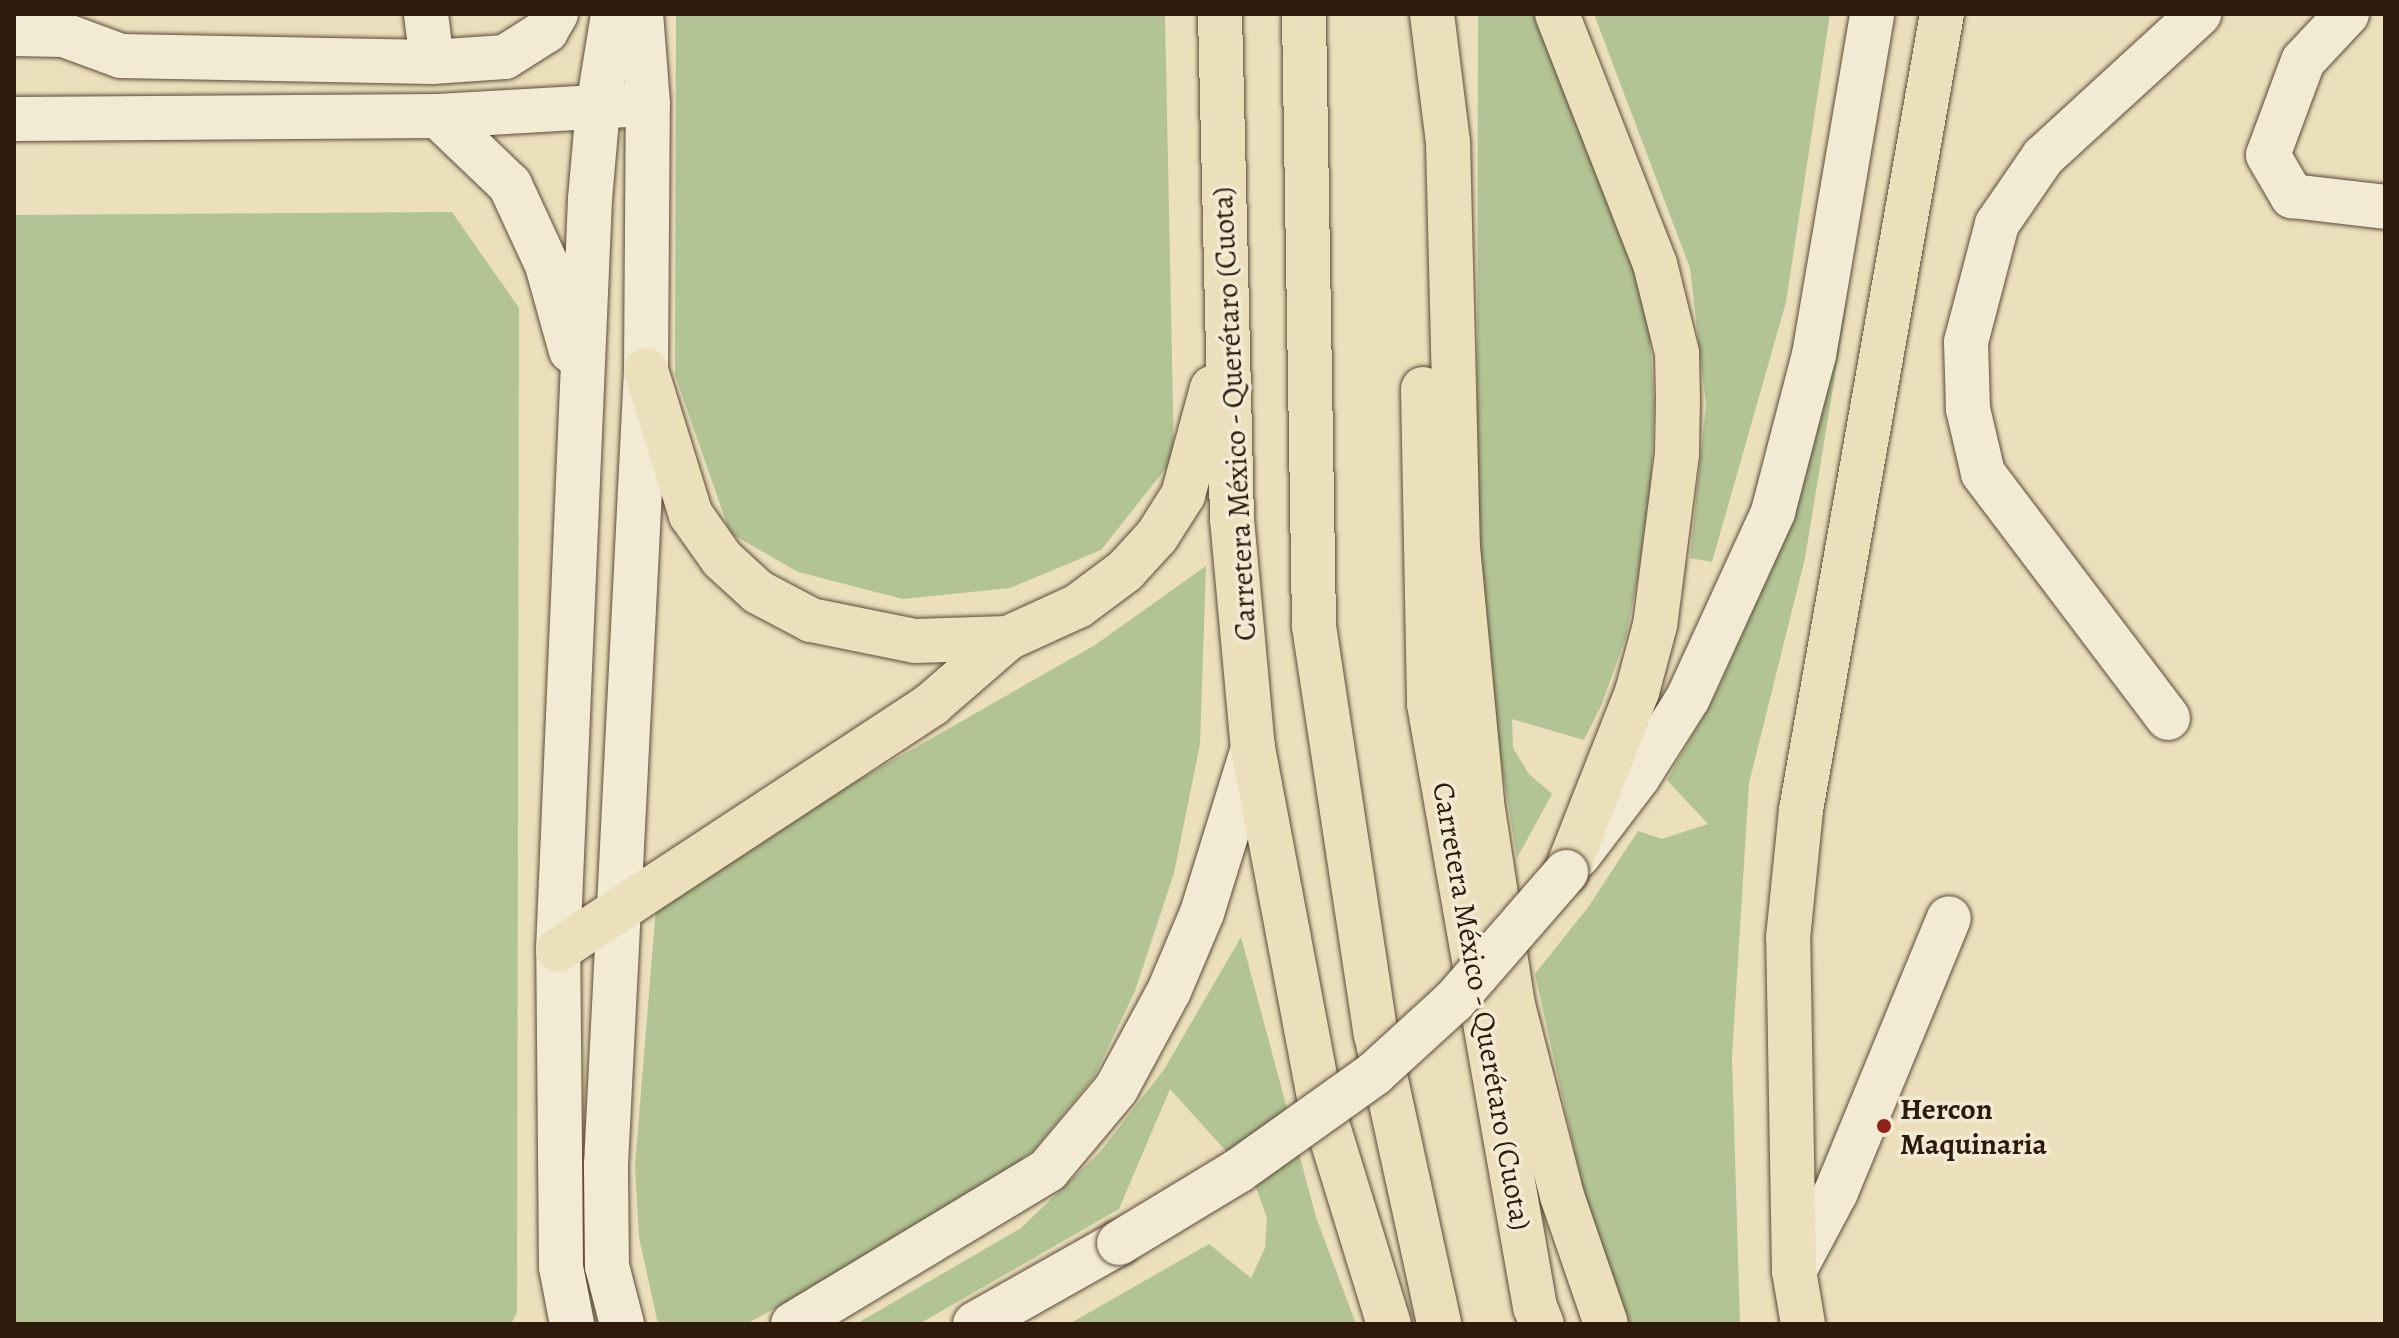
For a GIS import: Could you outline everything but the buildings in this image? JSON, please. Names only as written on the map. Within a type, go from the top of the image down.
[{"type":"highway","name":"Carretera México - Querétaro (Cuota)","points":[[1220,14],[1232,519],[1253,748],[1319,1097],[1389,1324]]},
{"type":"highway","points":[[1304,14],[1314,626],[1376,1034],[1439,1324]]},
{"type":"highway","name":"Carretera México - Querétaro (Cuota)","points":[[1418,14],[1429,704],[1532,1291],[1542,1324]]},
{"type":"highway","points":[[1432,14],[1448,142],[1458,547],[1482,803],[1513,1005],[1562,1196],[1606,1324]]},
{"type":"highway","points":[[1557,14],[1655,264],[1677,353],[1677,454],[1655,625],[1637,692],[1622,771],[1566,872]]},
{"type":"highway","points":[[1803,1324],[1794,1271],[1788,938],[1801,810],[1942,14]]},
{"type":"highway","points":[[558,950],[621,904],[932,704],[1008,638],[1078,606],[1125,571],[1157,536],[1183,495],[1204,434],[1226,315]]},
{"type":"highway","points":[[646,370],[691,515],[722,559],[758,592],[811,620],[861,634],[915,641],[1008,638]]},
{"type":"street","points":[[426,14],[432,62]]},
{"type":"street","points":[[14,34],[64,35],[121,56],[432,62],[505,57],[546,31],[556,14]]},
{"type":"street","points":[[572,1324],[561,1267],[558,950],[582,392],[598,107],[613,14]]},
{"type":"street","points":[[622,1324],[607,1266],[606,1180],[646,370],[648,104],[641,14]]},
{"type":"street","points":[[1622,771],[1722,631],[1754,563],[1790,458],[1840,220],[1872,14]]},
{"type":"street","points":[[2168,718],[1983,473],[1968,409],[1966,342],[1997,224],[2043,157],[2199,14]]},
{"type":"street","points":[[2347,14],[2303,61],[2268,155],[2292,196],[2385,207]]},
{"type":"street","points":[[14,119],[438,116],[648,104]]},
{"type":"street","points":[[438,116],[510,185],[531,223],[582,392]]},
{"type":"street","points":[[793,1324],[1048,1170],[1116,1089],[1169,991],[1202,913],[1253,748]]},
{"type":"street","points":[[975,1324],[1238,1171],[1374,1074],[1454,1001],[1566,872]]},
{"type":"street","points":[[1794,1271],[1836,1192],[1949,918]]},
{"type":"green space","points":[[676,14],[1165,14],[1174,458],[1101,550],[1010,588],[903,599],[798,572],[730,533],[675,375]]},
{"type":"green space","points":[[1478,14],[1550,14],[1648,308],[1654,404],[1651,489],[1639,571],[1626,637],[1601,706],[1584,740],[1512,719],[1513,748],[1529,774],[1552,794],[1517,858],[1488,682],[1477,513]]},
{"type":"green space","points":[[1594,14],[1830,14],[1786,302],[1712,562],[1690,558],[1706,405],[1690,268]]},
{"type":"green space","points":[[452,212],[519,308],[517,1312],[511,1324],[14,1324],[14,215]]},
{"type":"green space","points":[[1848,297],[1805,558],[1749,783],[1732,1057],[1740,1324],[1625,1324],[1595,1242],[1535,974],[1589,906],[1638,831],[1662,839],[1708,824],[1667,780],[1716,694],[1763,585],[1803,478]]},
{"type":"green space","points":[[1206,566],[1200,744],[1174,873],[1135,991],[1094,1077],[1035,1149],[964,1207],[746,1324],[658,1324],[639,1237],[635,1166],[657,895],[1095,645]]},
{"type":"green space","points":[[1241,937],[1316,1217],[1356,1324],[1069,1324],[1209,1244],[1251,1278],[1265,1248],[1267,1218],[1254,1182],[1170,1089],[1119,1209],[919,1324],[856,1324],[1021,1228],[1100,1152],[1165,1068]]},
{"type":"place","name":"Hercon Maquinaria","points":[[1884,1126]]}]
